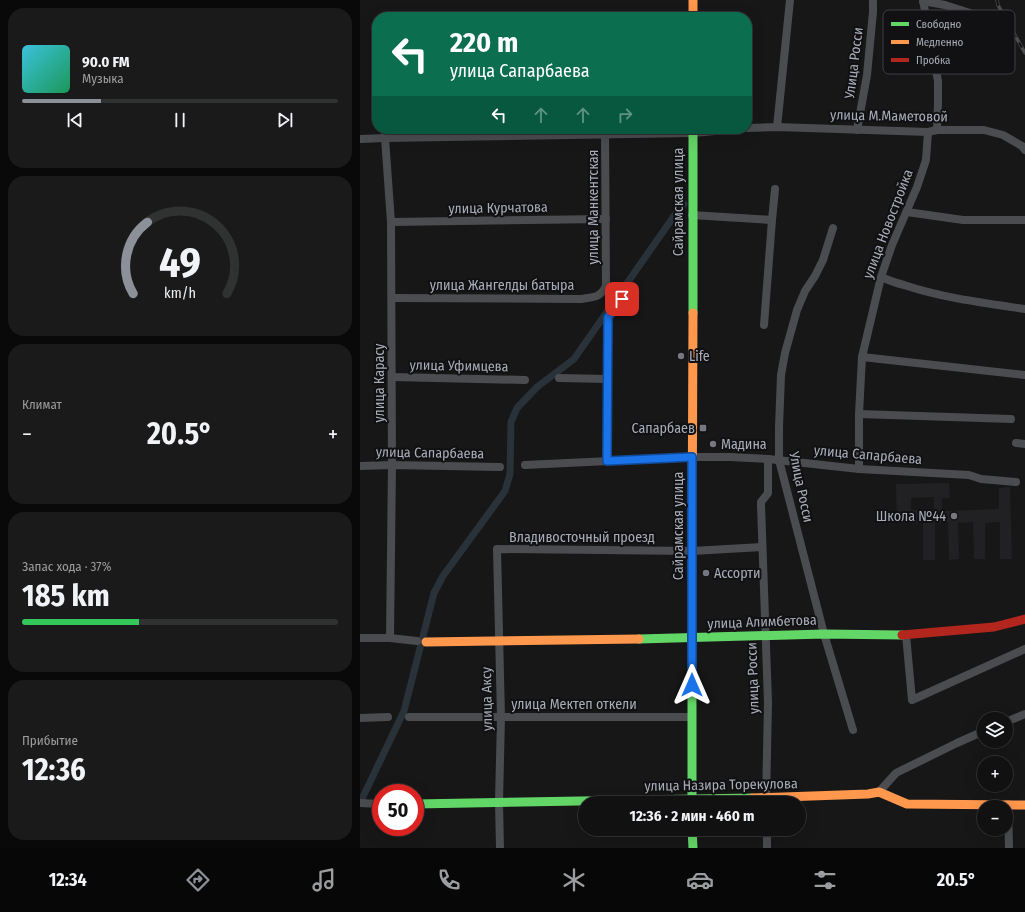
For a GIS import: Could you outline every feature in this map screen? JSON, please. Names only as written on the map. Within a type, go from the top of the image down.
[{"type":"street","points":[[693,0],[693,12]]},
{"type":"street","points":[[776,126],[790,0]]},
{"type":"street","name":"Улица Росси","points":[[857,130],[867,75],[873,0]]},
{"type":"street","points":[[925,10],[923,0],[961,10]]},
{"type":"street","points":[[937,74],[938,81],[937,130]]},
{"type":"street","name":"улица М.Маметовой","points":[[752,128],[776,126],[928,132],[937,130],[984,130],[1003,135],[1022,146],[1025,150]]},
{"type":"street","name":"улица Новостройка","points":[[859,469],[859,414],[862,357],[881,277],[892,245],[917,187],[926,160],[928,132]]},
{"type":"street","name":"улица Карасу","points":[[385,134],[391,222],[392,298],[390,638]]},
{"type":"street","points":[[360,139],[532,134]]},
{"type":"street","name":"улица Манкентская","points":[[605,134],[606,286]]},
{"type":"street","name":"Сайрамская улица","points":[[692,796],[691,638],[693,134]]},
{"type":"street","points":[[764,325],[775,189]]},
{"type":"street","points":[[907,212],[963,220],[1025,220]]},
{"type":"street","points":[[692,215],[772,220]]},
{"type":"street","name":"улица Курчатова","points":[[391,222],[606,219]]},
{"type":"street","name":"Улица Росси","points":[[833,228],[823,260],[805,291],[797,310],[785,353],[781,375],[779,460],[824,634],[853,730]]},
{"type":"street","points":[[881,277],[904,286],[946,297],[1025,309]]},
{"type":"street","name":"улица Жангелды батыра","points":[[392,298],[581,298],[594,297],[601,294],[606,286]]},
{"type":"street","points":[[607,461],[608,317],[622,299]]},
{"type":"street","points":[[862,357],[1025,375]]},
{"type":"street","name":"улица Уфимцева","points":[[392,377],[526,380]]},
{"type":"street","points":[[559,378],[608,379]]},
{"type":"street","points":[[859,414],[1011,419]]},
{"type":"street","points":[[1016,443],[1025,444]]},
{"type":"street","name":"улица Сапарбаева","points":[[525,465],[692,457],[768,459],[859,469],[969,475],[981,479],[1016,482]]},
{"type":"street","name":"улица Росси","points":[[766,796],[768,702],[760,505],[768,493],[768,459]]},
{"type":"street","name":"улица Сапарбаева","points":[[360,466],[392,465],[500,467]]},
{"type":"street","name":"Владивосточный проезд","points":[[497,549],[692,551],[762,547]]},
{"type":"street","name":"улица Аксу","points":[[497,549],[501,717],[499,802],[500,848]]},
{"type":"street","name":"улица Алимбетова","points":[[360,638],[390,638],[421,642],[691,638],[824,634],[906,635],[994,627],[1025,619]]},
{"type":"street","points":[[906,635],[912,700],[1025,649]]},
{"type":"street","points":[[1013,719],[1025,714]]},
{"type":"street","points":[[360,718],[388,717]]},
{"type":"street","name":"улица Мектеп откели","points":[[409,717],[692,717]]},
{"type":"street","points":[[977,734],[896,773],[880,792],[907,804],[977,804]]},
{"type":"street","name":"улица Назира Торекулова","points":[[806,798],[880,792]]},
{"type":"street","name":"улица Назира Торекулова","points":[[424,804],[578,802]]},
{"type":"street","points":[[1013,804],[1025,805]]},
{"type":"street","points":[[692,836],[693,848]]},
{"type":"street","points":[[767,836],[767,848]]},
{"type":"street","points":[[1009,836],[1010,848]]},
{"type":"shaded area","name":"Школа №44","points":[[949,483],[950,498],[942,498],[942,511],[999,509],[999,488],[1010,487],[1012,559],[1000,559],[1000,522],[985,523],[985,559],[974,559],[973,522],[958,523],[959,559],[949,560],[948,522],[935,523],[935,560],[923,560],[923,523],[897,523],[896,484]],"holes":[[[934,497],[934,510],[911,510],[911,498]]]},
{"type":"waterway","points":[[360,803],[404,711],[434,593],[443,576],[505,491],[510,474],[511,422],[517,408],[537,387],[574,359],[674,216],[684,204]]},
{"type":"railway","points":[[997,0],[1001,10]]},
{"type":"railway","points":[[1015,35],[1025,53]]},
{"type":"traffic: fast","points":[[693,134],[693,313]]},
{"type":"traffic: fast","points":[[692,557],[692,796]]},
{"type":"traffic: fast","points":[[639,639],[824,634],[902,635]]},
{"type":"traffic: fast","points":[[424,804],[578,801]]},
{"type":"traffic: fast","points":[[692,836],[693,848]]},
{"type":"traffic: slow","points":[[693,0],[693,12]]},
{"type":"traffic: slow","points":[[692,557],[693,313]]},
{"type":"traffic: slow","points":[[426,642],[639,639]]},
{"type":"traffic: slow","points":[[806,796],[868,794],[879,792],[907,804],[1025,805]]},
{"type":"traffic: jam","points":[[902,635],[994,627],[1025,619]]},
{"type":"place","name":"Life","points":[[681,356]]},
{"type":"place","name":"Сапарбаев","points":[[703,428]]},
{"type":"place","name":"Мадина","points":[[713,444]]},
{"type":"place","name":"Школа №44","points":[[954,516]]},
{"type":"place","name":"Ассорти","points":[[706,573]]},
{"type":"route","points":[[622,299],[608,317],[607,461],[692,457],[692,685]]}]
